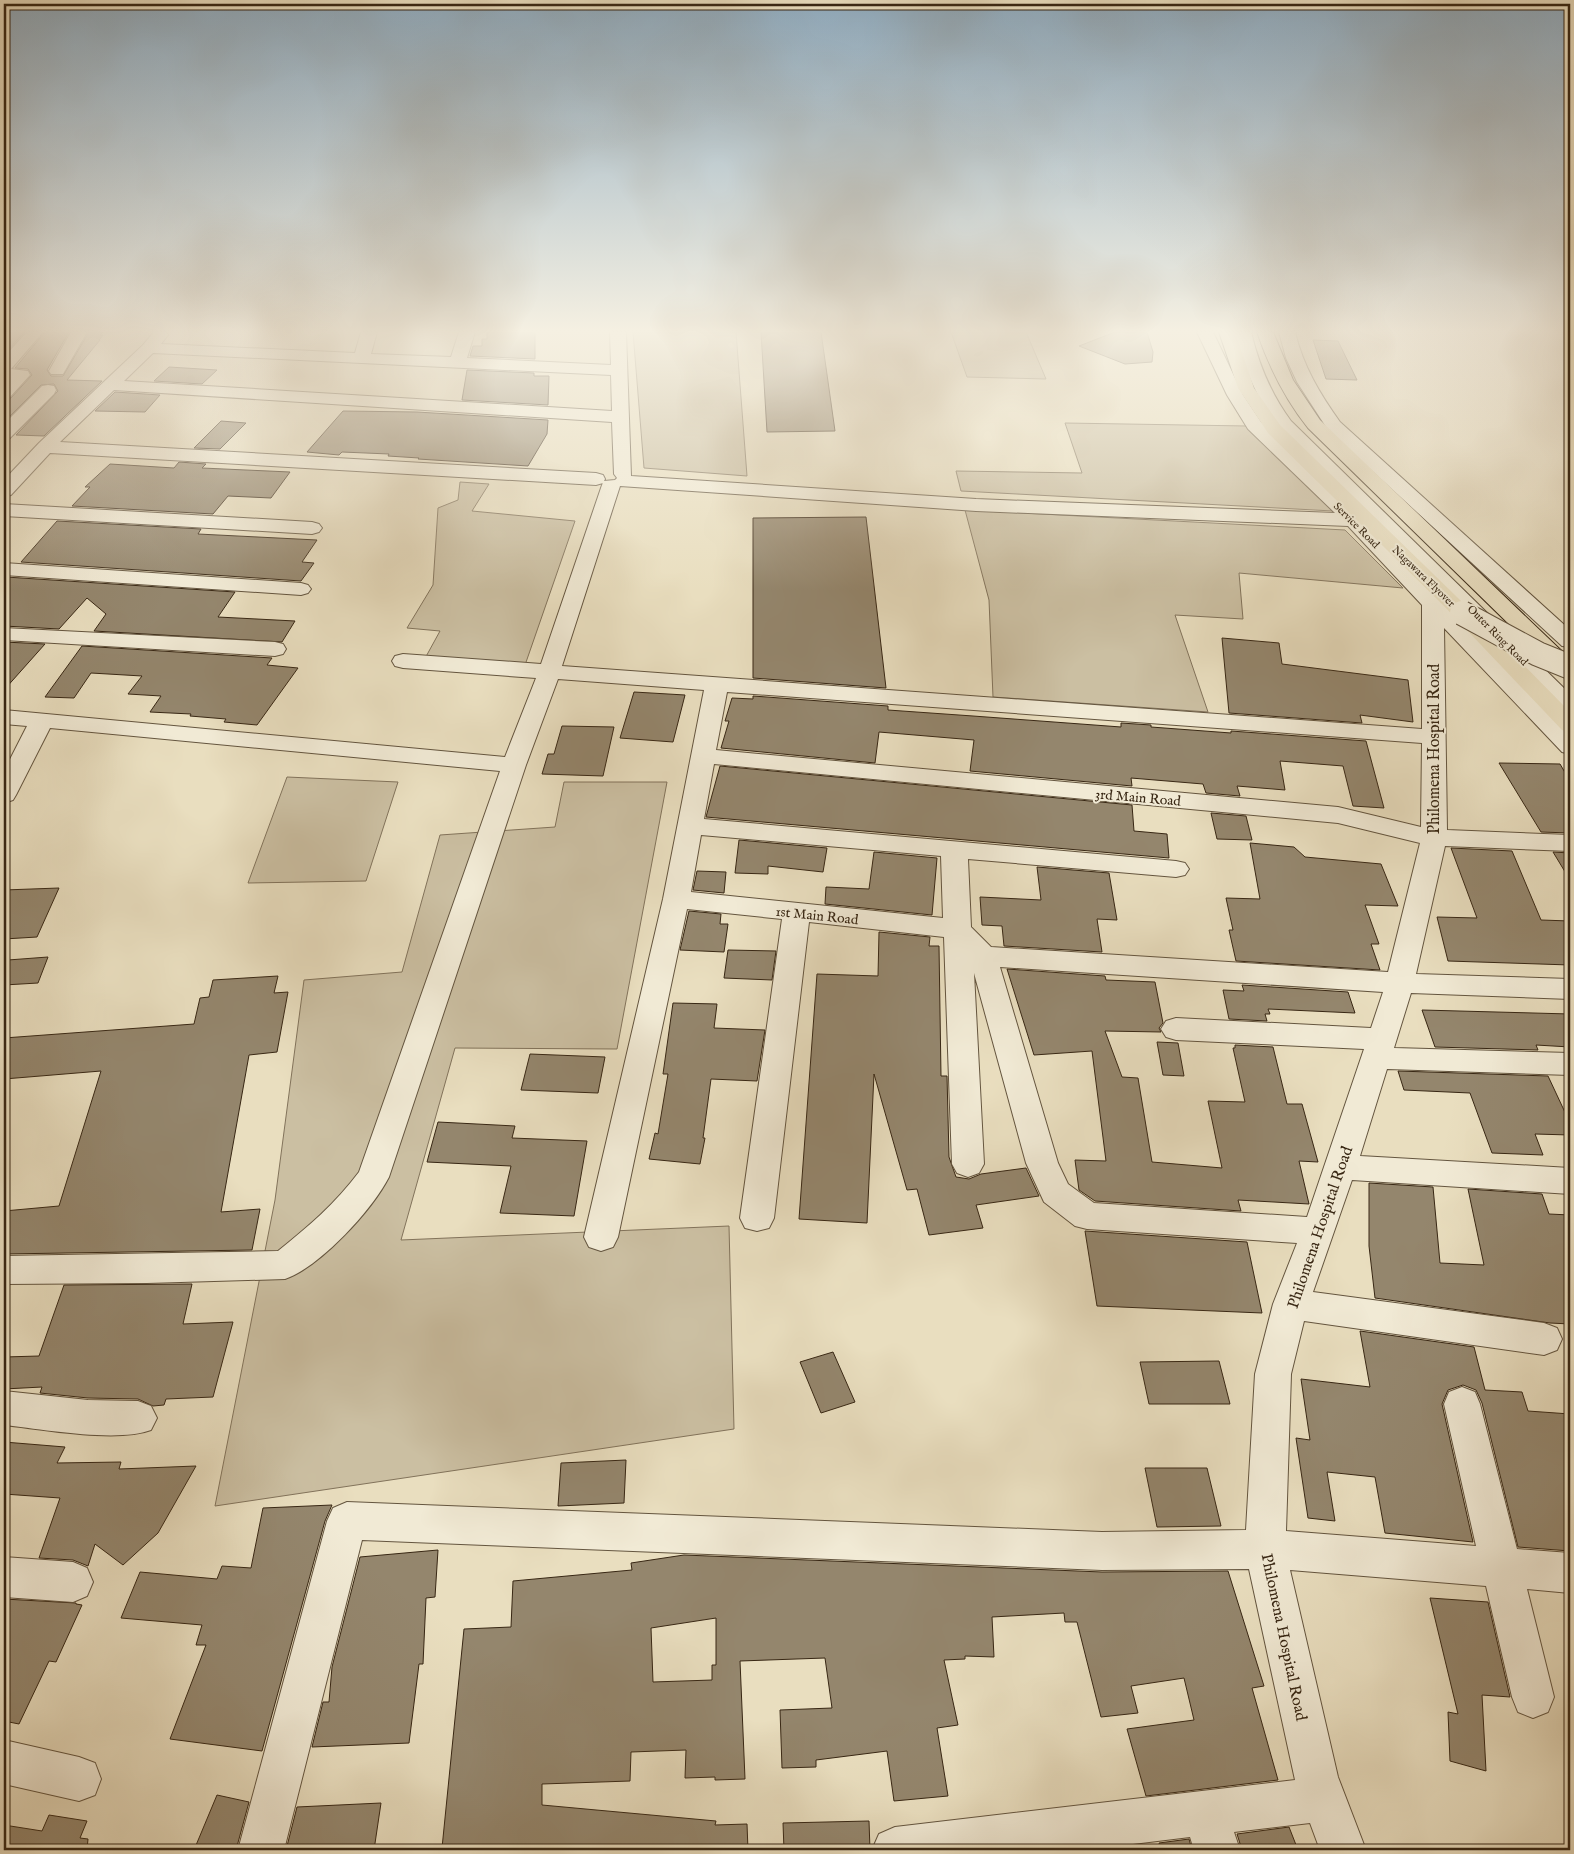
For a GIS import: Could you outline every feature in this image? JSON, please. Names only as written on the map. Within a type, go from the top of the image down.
[{"type":"highway","name":"Nagawara Flyover","points":[[1267,419],[1274,429],[1448,608],[1570,725]]},
{"type":"highway","name":"Outer Ring Road","points":[[1310,419],[1570,669]]},
{"type":"street","points":[[4,435],[20,419]]},
{"type":"street","points":[[4,491],[75,419]]},
{"type":"street","points":[[4,1270],[284,1265],[316,1240],[351,1207],[373,1176],[514,765],[549,673],[612,478],[614,419]]},
{"type":"street","name":"Service Road","points":[[1250,419],[1254,425],[1353,520],[1448,608],[1570,747]]},
{"type":"street","name":"Outer Ring Road","points":[[1280,419],[1570,707]]},
{"type":"street","points":[[1329,419],[1334,426],[1570,641]]},
{"type":"street","points":[[4,435],[50,442],[612,478],[976,505],[1353,520]]},
{"type":"street","points":[[4,510],[312,528]]},
{"type":"street","points":[[4,569],[301,589]]},
{"type":"street","points":[[1448,608],[1570,669]]},
{"type":"street","name":"Philomena Hospital Road","points":[[1343,1850],[1316,1777],[1266,1549],[1273,1374],[1291,1304],[1319,1230],[1400,983],[1434,838],[1432,737],[1448,608]]},
{"type":"street","points":[[4,634],[274,649]]},
{"type":"street","points":[[403,661],[1432,737]]},
{"type":"street","points":[[601,1237],[676,899],[717,684]]},
{"type":"street","points":[[4,717],[514,765]]},
{"type":"street","points":[[4,795],[42,720]]},
{"type":"street","name":"3rd Main Road","points":[[703,756],[1338,815],[1434,838],[1570,843]]},
{"type":"street","points":[[690,826],[1176,870]]},
{"type":"street","points":[[954,849],[968,1164]]},
{"type":"street","name":"1st Main Road","points":[[676,899],[957,929]]},
{"type":"street","points":[[757,1218],[796,913]]},
{"type":"street","points":[[957,929],[982,956],[1042,1163],[1056,1193],[1087,1216],[1319,1230]]},
{"type":"street","points":[[982,956],[1400,983],[1570,989]]},
{"type":"street","points":[[1176,1029],[1570,1064]]},
{"type":"street","points":[[1340,1167],[1570,1181]]},
{"type":"street","points":[[1291,1304],[1544,1340]]},
{"type":"street","points":[[1462,1404],[1533,1697]]},
{"type":"street","points":[[4,1408],[88,1417],[138,1418]]},
{"type":"street","points":[[261,1850],[348,1521],[1102,1551],[1266,1549],[1570,1574]]},
{"type":"street","points":[[4,1577],[72,1582]]},
{"type":"street","points":[[4,1762],[79,1779]]},
{"type":"street","points":[[896,1850],[1211,1832],[1324,1799]]},
{"type":"shaded area","points":[[640,419],[743,419],[747,476],[644,468]]},
{"type":"shaded area","points":[[1065,423],[1247,426],[1333,511],[961,491],[956,471],[1082,473]]},
{"type":"shaded area","points":[[460,482],[489,484],[472,511],[575,521],[524,668],[423,662],[440,631],[407,628],[433,585],[438,508],[458,500]]},
{"type":"shaded area","points":[[965,510],[1345,530],[1403,588],[1239,573],[1243,619],[1175,615],[1208,712],[993,697],[989,600]]},
{"type":"shaded area","points":[[287,777],[398,782],[366,881],[248,883]]},
{"type":"shaded area","points":[[564,782],[667,782],[617,1049],[455,1048],[401,1240],[729,1226],[734,1429],[215,1506],[275,1200],[304,980],[402,972],[440,835],[555,827]]},
{"type":"building","points":[[32,419],[62,419],[44,436],[16,435]]},
{"type":"building","points":[[336,419],[548,420],[547,434],[528,466],[418,459],[388,456],[389,454],[342,452],[339,455],[307,452]]},
{"type":"building","points":[[766,419],[833,419],[835,431],[767,432]]},
{"type":"building","points":[[221,421],[246,423],[220,449],[194,448]]},
{"type":"building","points":[[179,462],[206,464],[202,468],[290,472],[271,498],[228,496],[213,514],[72,506],[90,487],[85,487],[110,464],[174,468]]},
{"type":"building","points":[[866,517],[886,688],[753,678],[753,518]]},
{"type":"building","points":[[57,521],[201,529],[198,534],[317,540],[302,562],[314,563],[301,581],[21,562]]},
{"type":"building","points":[[6,577],[235,592],[218,617],[295,621],[282,642],[94,631],[106,614],[87,598],[59,629],[4,626],[4,580]]},
{"type":"building","points":[[1222,638],[1279,643],[1282,664],[1408,680],[1413,722],[1360,715],[1362,723],[1229,713]]},
{"type":"building","points":[[4,642],[45,644],[4,690]]},
{"type":"building","points":[[82,646],[272,658],[267,665],[298,668],[257,725],[224,722],[226,719],[190,716],[191,714],[150,712],[161,696],[128,694],[142,676],[91,673],[74,698],[45,697]]},
{"type":"building","points":[[634,692],[685,695],[673,742],[620,738]]},
{"type":"building","points":[[753,696],[888,706],[888,710],[1121,727],[1121,723],[1231,733],[1231,731],[1366,741],[1384,808],[1353,806],[1343,766],[1280,761],[1285,790],[1237,786],[1240,796],[1206,793],[1203,784],[1131,778],[1132,786],[970,771],[974,740],[879,732],[875,763],[721,748],[729,721],[725,721],[732,698],[753,699]]},
{"type":"building","points":[[562,726],[614,727],[603,776],[542,774],[548,754],[554,754]]},
{"type":"building","points":[[1499,763],[1560,764],[1570,781],[1570,833],[1541,832]]},
{"type":"building","points":[[720,766],[1132,805],[1134,831],[1167,834],[1169,858],[706,817]]},
{"type":"building","points":[[1211,813],[1246,816],[1252,840],[1217,839]]},
{"type":"building","points":[[739,840],[827,848],[823,872],[768,866],[768,874],[735,873]]},
{"type":"building","points":[[1250,843],[1294,847],[1305,857],[1381,864],[1398,906],[1365,905],[1379,944],[1371,944],[1380,970],[1236,961],[1229,930],[1233,930],[1226,898],[1260,899]]},
{"type":"building","points":[[1451,848],[1512,851],[1541,920],[1570,921],[1570,965],[1448,961],[1437,917],[1477,918]]},
{"type":"building","points":[[874,852],[937,858],[932,915],[825,904],[826,887],[869,889]]},
{"type":"building","points":[[1553,852],[1570,853],[1570,880]]},
{"type":"building","points":[[1037,867],[1109,873],[1117,920],[1097,919],[1102,952],[1004,946],[1002,926],[982,925],[980,897],[1041,900]]},
{"type":"building","points":[[697,871],[726,872],[724,893],[693,890]]},
{"type":"building","points":[[59,888],[37,937],[4,939],[4,890]]},
{"type":"building","points":[[689,911],[721,914],[720,924],[728,924],[724,952],[680,950]]},
{"type":"building","points":[[879,932],[930,937],[929,946],[939,946],[941,1076],[947,1076],[949,1157],[956,1177],[969,1179],[981,1174],[1026,1168],[1039,1196],[976,1205],[983,1228],[929,1235],[917,1189],[907,1190],[874,1074],[867,1223],[799,1219],[817,974],[878,976]]},
{"type":"building","points":[[728,950],[776,951],[772,980],[724,978]]},
{"type":"building","points":[[48,957],[38,983],[4,985],[4,971],[8,960]]},
{"type":"building","points":[[1007,969],[1105,976],[1106,980],[1155,982],[1163,1023],[1159,1028],[1161,1032],[1105,1031],[1122,1077],[1138,1078],[1152,1162],[1222,1168],[1208,1101],[1245,1102],[1233,1048],[1235,1048],[1235,1045],[1273,1047],[1287,1104],[1302,1104],[1318,1162],[1299,1161],[1309,1204],[1238,1200],[1241,1211],[1095,1201],[1079,1190],[1075,1160],[1106,1161],[1092,1051],[1034,1055]]},
{"type":"building","points":[[278,976],[274,993],[288,992],[277,1052],[249,1055],[221,1212],[260,1209],[252,1250],[4,1254],[4,1211],[59,1206],[101,1071],[4,1079],[4,1038],[194,1024],[200,998],[209,997],[213,980]]},
{"type":"building","points":[[1242,985],[1348,992],[1355,1013],[1268,1009],[1270,1014],[1265,1014],[1267,1021],[1229,1019],[1223,990],[1244,991]]},
{"type":"building","points":[[673,1003],[717,1004],[714,1028],[765,1030],[757,1081],[711,1079],[703,1138],[705,1138],[700,1164],[649,1159],[655,1133],[658,1134],[668,1074],[663,1074]]},
{"type":"building","points":[[1422,1010],[1570,1014],[1570,1047],[1536,1045],[1538,1050],[1435,1047]]},
{"type":"building","points":[[1157,1042],[1178,1043],[1184,1076],[1163,1075]]},
{"type":"building","points":[[530,1054],[605,1057],[598,1093],[521,1090]]},
{"type":"building","points":[[1398,1071],[1548,1076],[1570,1123],[1570,1135],[1535,1134],[1543,1155],[1492,1153],[1470,1093],[1404,1090]]},
{"type":"building","points":[[438,1122],[515,1126],[512,1138],[587,1141],[574,1216],[500,1213],[511,1166],[427,1162]]},
{"type":"building","points":[[1369,1183],[1433,1187],[1440,1263],[1484,1265],[1468,1189],[1542,1194],[1549,1214],[1570,1215],[1570,1324],[1550,1323],[1375,1298],[1369,1246]]},
{"type":"building","points":[[1085,1231],[1247,1242],[1262,1313],[1097,1306]]},
{"type":"building","points":[[192,1284],[183,1324],[233,1322],[213,1397],[166,1399],[164,1405],[153,1406],[138,1399],[88,1398],[40,1393],[42,1387],[4,1389],[4,1357],[39,1356],[64,1285]]},
{"type":"building","points":[[1360,1331],[1474,1347],[1485,1390],[1522,1392],[1528,1411],[1570,1414],[1570,1551],[1518,1547],[1482,1403],[1476,1390],[1463,1385],[1448,1390],[1442,1404],[1473,1542],[1385,1533],[1375,1477],[1327,1472],[1335,1521],[1308,1518],[1296,1438],[1310,1440],[1301,1379],[1370,1387]]},
{"type":"building","points":[[833,1352],[855,1402],[821,1413],[800,1362]]},
{"type":"building","points":[[1219,1361],[1230,1404],[1149,1404],[1140,1362]]},
{"type":"building","points":[[4,1442],[65,1447],[57,1463],[121,1462],[119,1469],[196,1466],[158,1533],[123,1565],[95,1544],[88,1566],[73,1560],[39,1558],[60,1498],[4,1494]]},
{"type":"building","points":[[626,1460],[624,1503],[558,1506],[561,1463]]},
{"type":"building","points":[[1145,1468],[1207,1468],[1221,1526],[1157,1527]]},
{"type":"building","points":[[332,1505],[325,1521],[262,1751],[170,1739],[206,1645],[196,1645],[202,1625],[121,1618],[140,1572],[217,1579],[222,1566],[251,1568],[263,1508]]},
{"type":"building","points":[[438,1550],[435,1597],[426,1598],[423,1664],[419,1664],[409,1743],[312,1747],[323,1702],[329,1702],[332,1667],[360,1557]]},
{"type":"building","points":[[684,1555],[1102,1572],[1228,1571],[1264,1686],[1252,1688],[1278,1780],[1146,1796],[1127,1729],[1194,1720],[1184,1678],[1131,1686],[1138,1713],[1101,1717],[1077,1622],[1065,1622],[1064,1613],[992,1617],[994,1657],[965,1656],[965,1659],[944,1660],[958,1725],[937,1728],[948,1796],[894,1801],[887,1751],[816,1760],[816,1767],[782,1768],[780,1710],[832,1708],[825,1658],[740,1661],[745,1779],[685,1778],[686,1750],[631,1752],[630,1781],[542,1784],[542,1805],[716,1821],[715,1825],[747,1824],[748,1850],[442,1848],[464,1629],[511,1627],[513,1581],[632,1570],[631,1563]],"holes":[[[716,1618],[716,1665],[712,1665],[712,1680],[653,1682],[651,1628]]]},
{"type":"building","points":[[1430,1598],[1488,1602],[1510,1697],[1482,1695],[1486,1771],[1450,1761],[1448,1712],[1458,1714]]},
{"type":"building","points":[[4,1599],[76,1603],[82,1605],[56,1662],[49,1661],[19,1724],[4,1721]]},
{"type":"building","points":[[217,1795],[249,1802],[236,1850],[194,1850]]},
{"type":"building","points":[[381,1803],[374,1850],[286,1850],[297,1807]]},
{"type":"building","points":[[49,1815],[87,1821],[80,1838],[88,1839],[87,1850],[4,1850],[4,1825],[42,1831]]},
{"type":"building","points":[[869,1821],[870,1850],[784,1850],[783,1823]]},
{"type":"building","points":[[1289,1827],[1298,1850],[1242,1850],[1237,1834]]},
{"type":"building","points":[[1189,1839],[1192,1850],[1161,1850],[1159,1843]]}]
